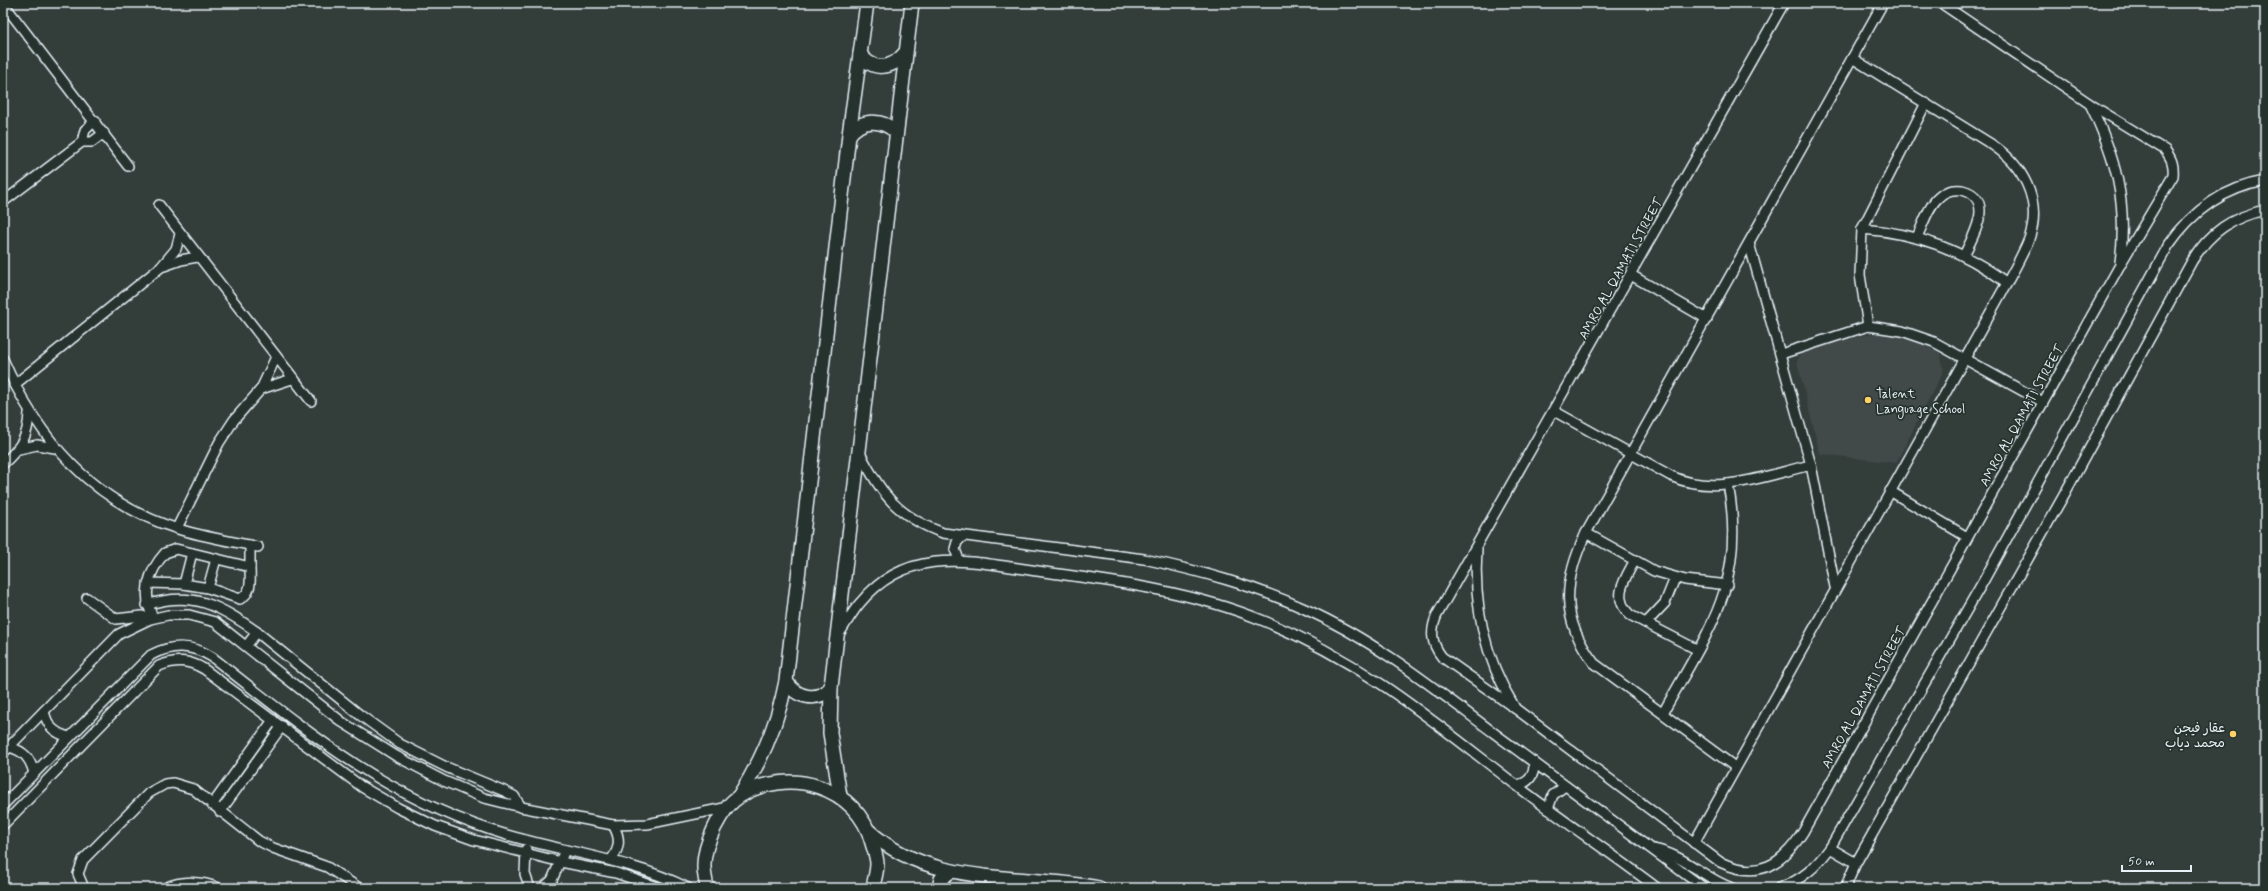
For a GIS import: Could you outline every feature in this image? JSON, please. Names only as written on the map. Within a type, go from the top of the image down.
[{"type":"street","points":[[707,888],[704,866],[710,834],[729,807],[739,796],[754,772],[769,741],[786,681],[849,135],[867,3]]},
{"type":"street","points":[[840,796],[830,733],[831,687],[860,453],[904,54],[912,3]]},
{"type":"street","name":"AMRO AL QAMATI STREET","points":[[1784,3],[1432,625],[1432,637],[1435,648],[1442,657],[1516,709],[1720,862],[1733,868],[1746,871],[1760,869],[1774,864],[1785,856],[1803,832],[2120,265],[2174,176],[2174,166],[2171,157],[2165,150],[2090,104],[1941,3]]},
{"type":"street","points":[[1735,767],[1594,663],[1583,648],[1575,632],[1569,614],[1568,594],[1573,566],[1586,533],[1630,453],[1707,319],[1883,3]]},
{"type":"street","points":[[3,5],[95,121],[128,166]]},
{"type":"street","points":[[860,54],[873,65],[884,67],[895,63],[904,54]]},
{"type":"street","points":[[1694,843],[1835,587],[2007,283],[2030,237],[2033,221],[2033,205],[2025,179],[2011,159],[1926,103],[1852,58]]},
{"type":"street","points":[[1868,326],[1860,275],[1862,229],[1926,103]]},
{"type":"street","name":"AMRO AL QAMATI STREET","points":[[2090,104],[2111,152],[2118,177],[2123,221],[2120,265]]},
{"type":"street","points":[[82,142],[85,130],[95,121]]},
{"type":"street","points":[[849,135],[857,127],[868,122],[886,125],[896,132]]},
{"type":"street","points":[[3,202],[82,142],[92,142],[104,134]]},
{"type":"street","points":[[1779,888],[1801,878],[1812,870],[1830,848],[1984,580],[2168,246],[2190,217],[2204,206],[2236,188],[2265,182]]},
{"type":"street","points":[[1917,237],[1939,196],[1951,190],[1965,191],[1976,200],[1980,213],[1978,226],[1964,255]]},
{"type":"street","points":[[159,205],[197,257],[311,402]]},
{"type":"street","points":[[1845,888],[1856,863],[2061,501],[2192,261],[2205,242],[2222,227],[2242,216],[2265,210]]},
{"type":"street","points":[[1862,229],[1917,237],[1964,255],[2007,283]]},
{"type":"street","points":[[14,385],[161,267],[172,256],[180,234]]},
{"type":"street","points":[[1749,243],[1782,354],[1811,465],[1835,587]]},
{"type":"street","points":[[161,267],[180,260],[197,257]]},
{"type":"street","points":[[1631,275],[1707,319]]},
{"type":"street","points":[[1782,354],[1868,326],[1885,327],[1918,336],[1964,358],[2043,402]]},
{"type":"street","points":[[177,528],[219,443],[238,415],[261,389],[276,357]]},
{"type":"street","points":[[3,359],[14,385],[29,413],[55,448],[98,488],[130,508],[177,528],[254,546],[250,567],[250,590],[246,595],[240,598],[232,597],[208,588],[184,584],[148,583]]},
{"type":"street","points":[[261,389],[292,379]]},
{"type":"street","points":[[1554,411],[1671,476],[1689,483],[1709,486],[1728,484],[1811,465]]},
{"type":"street","points":[[3,464],[19,449],[28,425],[29,413]]},
{"type":"street","points":[[19,449],[37,445],[55,448]]},
{"type":"street","points":[[860,453],[880,489],[893,504],[908,516],[925,526],[943,533],[1144,560],[1225,579],[1279,598],[1337,625],[1368,643],[1428,683],[1704,888]]},
{"type":"street","points":[[1663,713],[1715,619],[1728,585],[1734,535],[1728,484]]},
{"type":"street","points":[[1890,491],[1967,537]]},
{"type":"street","points":[[1586,533],[1635,560],[1675,578],[1728,585]]},
{"type":"street","points":[[960,560],[955,553],[955,545],[962,536]]},
{"type":"street","name":"AMRO AL QAMATI STREET","points":[[1477,546],[1476,590],[1482,634],[1496,673],[1516,709]]},
{"type":"street","points":[[151,618],[145,595],[148,583],[165,553],[176,549],[250,567]]},
{"type":"street","points":[[184,584],[192,553]]},
{"type":"street","points":[[208,588],[216,559]]},
{"type":"street","points":[[838,635],[859,603],[888,578],[922,563],[960,560],[1149,587],[1207,601],[1263,621],[1340,657],[1388,687],[1517,786],[1658,888]]},
{"type":"street","points":[[1635,560],[1623,583],[1619,597],[1625,610],[1646,623],[1698,650]]},
{"type":"street","points":[[1646,623],[1664,603],[1675,578]]},
{"type":"street","points":[[87,598],[116,619],[142,616],[151,618]]},
{"type":"street","points":[[147,605],[160,601],[195,600],[210,604],[231,614],[257,632],[349,706],[400,744],[446,767],[514,796],[521,807]]},
{"type":"street","points":[[6,750],[119,634],[151,618],[168,615],[189,615],[215,622],[247,645],[342,722],[396,756],[444,781],[484,798],[521,807],[613,825],[647,824],[729,807]]},
{"type":"street","points":[[247,645],[257,632]]},
{"type":"street","points":[[3,805],[151,655],[162,649],[188,646],[201,650],[212,656],[310,734],[379,780],[453,816],[528,841],[611,860],[656,873],[688,888]]},
{"type":"street","points":[[3,825],[160,666],[168,662],[182,661],[196,664],[282,726],[362,787],[398,808],[435,826],[467,838],[525,854],[616,873],[659,888]]},
{"type":"street","points":[[786,681],[793,690],[807,697],[823,694],[831,687]]},
{"type":"street","points":[[44,711],[46,721],[52,729],[69,737]]},
{"type":"street","points":[[212,805],[273,720]]},
{"type":"street","points":[[220,812],[282,726]]},
{"type":"street","points":[[6,750],[18,750],[26,755],[32,763],[34,773]]},
{"type":"street","points":[[1517,786],[1526,783],[1532,776],[1534,762]]},
{"type":"street","points":[[739,796],[766,784],[792,781],[817,785],[840,796],[857,812],[869,831],[883,843],[919,863],[950,870],[1099,888]]},
{"type":"street","points":[[84,888],[78,874],[83,860],[156,787],[169,784],[182,784],[193,789],[220,812],[259,841],[327,867],[359,888]]},
{"type":"street","points":[[1548,808],[1554,795],[1565,786]]},
{"type":"street","points":[[611,860],[617,853],[620,839],[613,825]]},
{"type":"street","points":[[869,831],[877,864],[873,888]]},
{"type":"street","points":[[528,841],[525,854],[525,874],[530,888]]},
{"type":"street","points":[[1830,848],[1856,863]]},
{"type":"street","points":[[1650,849],[1673,854],[1712,879],[1732,888]]},
{"type":"street","points":[[543,888],[552,880],[565,850]]},
{"type":"street","points":[[939,888],[941,879],[950,870]]},
{"type":"street","points":[[165,888],[182,882],[194,882],[219,888]]},
{"type":"shaded area","name":"Talent Language School","points":[[1869,334],[1888,334],[1906,337],[1923,344],[1940,353],[1944,370],[1896,463],[1820,454],[1797,362],[1800,355],[1809,348]]},
{"type":"place","name":"Talent Language School","points":[[1868,400]]},
{"type":"place","name":"عقار فيجن محمد دياب","points":[[2233,734]]}]
